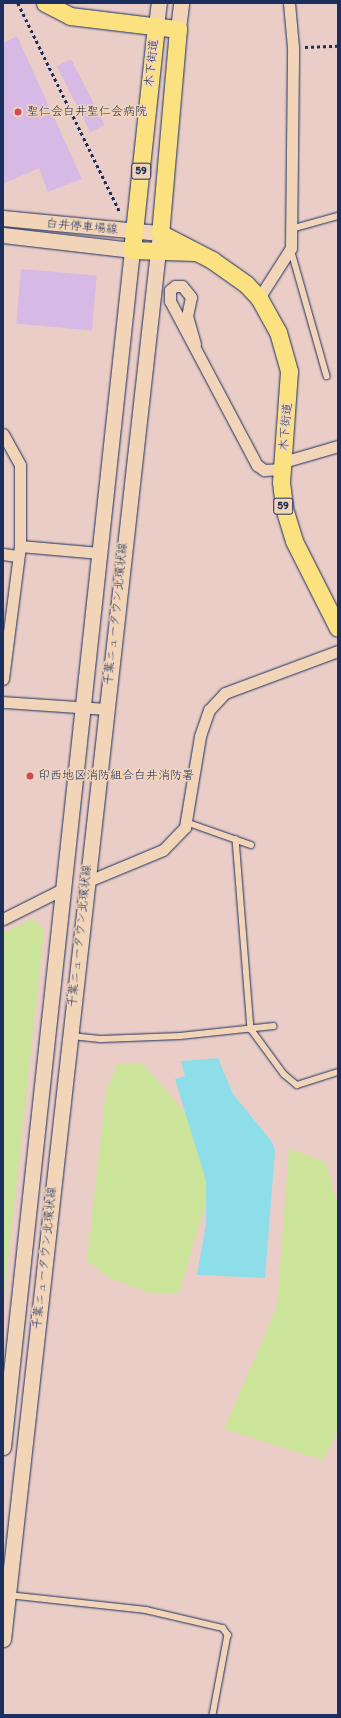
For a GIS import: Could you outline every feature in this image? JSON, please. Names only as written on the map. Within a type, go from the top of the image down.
[{"type":"main road","name":"木下街道","points":[[45,3],[70,16],[178,29],[160,233],[231,272],[259,298],[278,332],[289,371],[283,465],[284,508],[294,541],[338,628]]},
{"type":"main road","points":[[156,26],[159,3]]},
{"type":"main road","points":[[178,29],[181,3]]},
{"type":"main road","name":"木下街道","points":[[132,250],[156,26]]},
{"type":"main road","name":"白井停車場線","points":[[3,218],[134,232],[160,233]]},
{"type":"main road","name":"千葉ニュータウン北環状線","points":[[3,1639],[105,709],[160,233]]},
{"type":"main road","name":"白井停車場線","points":[[3,235],[132,250]]},
{"type":"main road","points":[[132,250],[157,253],[197,252]]},
{"type":"main road","name":"千葉ニュータウン北環状線","points":[[3,1447],[7,1378],[63,890],[132,250]]},
{"type":"street","points":[[259,298],[291,248],[292,47],[289,3]]},
{"type":"street","points":[[195,344],[186,316],[188,290],[175,286],[170,290],[170,301],[195,344],[257,465],[264,470],[338,446]]},
{"type":"street","points":[[3,434],[20,465],[18,551],[3,679]]},
{"type":"street","points":[[3,554],[18,551],[100,553]]},
{"type":"street","points":[[86,882],[163,850],[186,822],[200,736],[209,710],[225,693],[338,651]]},
{"type":"street","points":[[3,702],[105,709]]},
{"type":"street","points":[[3,919],[63,890]]},
{"type":"lane","points":[[291,229],[338,216]]},
{"type":"lane","points":[[291,248],[327,376]]},
{"type":"lane","points":[[186,822],[251,845]]},
{"type":"lane","points":[[236,840],[251,1029],[284,1074],[297,1085],[338,1072]]},
{"type":"lane","points":[[70,1035],[102,1039],[164,1037],[272,1026]]},
{"type":"lane","points":[[8,1595],[146,1610],[223,1628],[228,1635],[213,1715]]},
{"type":"path","points":[[18,3],[120,212]]},
{"type":"path","points":[[292,47],[338,46]]},
{"type":"green space","points":[[32,919],[44,929],[3,1307],[3,933]]},
{"type":"green space","points":[[118,1064],[143,1064],[185,1112],[216,1168],[179,1293],[149,1293],[108,1277],[87,1260],[106,1091]]},
{"type":"green space","points":[[289,1148],[326,1163],[338,1206],[338,1430],[323,1460],[224,1429],[277,1306]]},
{"type":"water","points":[[218,1058],[233,1094],[272,1142],[275,1151],[265,1278],[197,1275],[206,1224],[206,1181],[175,1079],[185,1076],[181,1061]]},
{"type":"building","points":[[17,36],[82,179],[48,192],[39,168],[3,184],[3,43]]},
{"type":"building","points":[[71,59],[105,125],[90,132],[57,66]]},
{"type":"building","points":[[21,269],[97,276],[92,330],[16,324]]},
{"type":"place","name":"聖仁会白井聖仁会病院","points":[[18,112]]},
{"type":"place","name":"印西地区消防組合白井消防署","points":[[30,776]]}]
